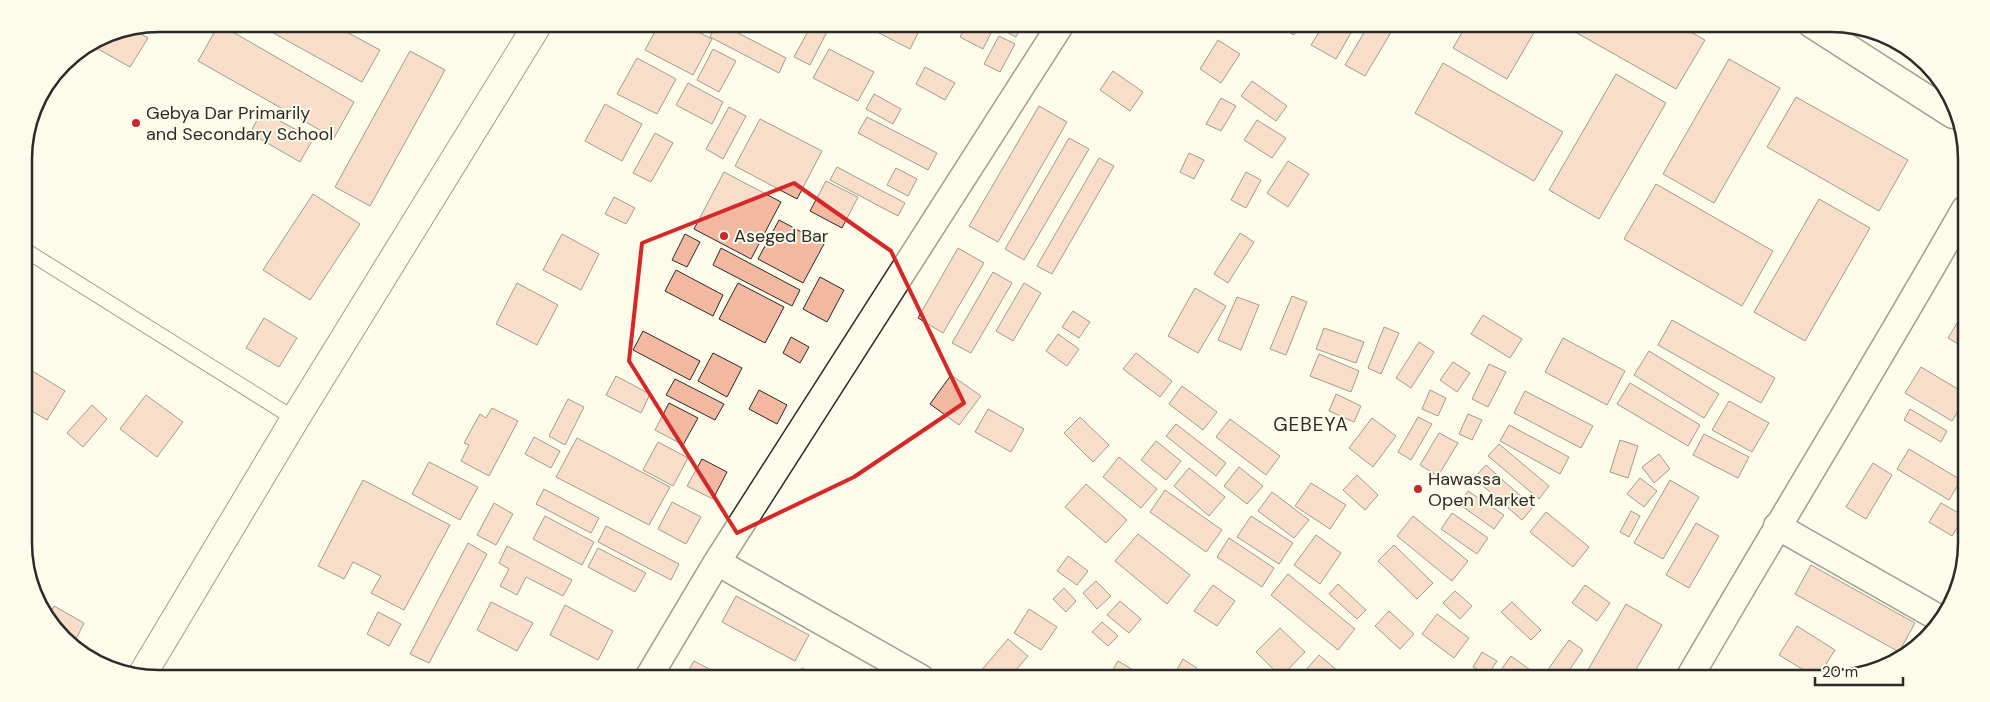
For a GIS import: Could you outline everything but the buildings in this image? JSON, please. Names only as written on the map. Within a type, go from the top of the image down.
[{"type":"main road","points":[[146,668],[295,420],[533,32]]},
{"type":"street","points":[[653,670],[717,562],[1056,32]]},
{"type":"street","points":[[1824,32],[1948,111]]},
{"type":"street","points":[[1693,669],[1902,320],[1958,221]]},
{"type":"street","points":[[1778,526],[1934,615]]},
{"type":"street","points":[[717,562],[906,670]]},
{"type":"lane","points":[[33,255],[295,420]]},
{"type":"highlighted area","points":[[794,183],[891,251],[964,403],[854,477],[737,533],[629,361],[642,243]]},
{"type":"place","name":"Gebya Dar Primarily and Secondary School","points":[[136,123]]},
{"type":"place","name":"Aseged Bar","points":[[724,236]]},
{"type":"place","name":"Hawassa Open Market","points":[[1418,489]]},
{"type":"district","name":"GEBEYA","points":[[1311,424]]}]
